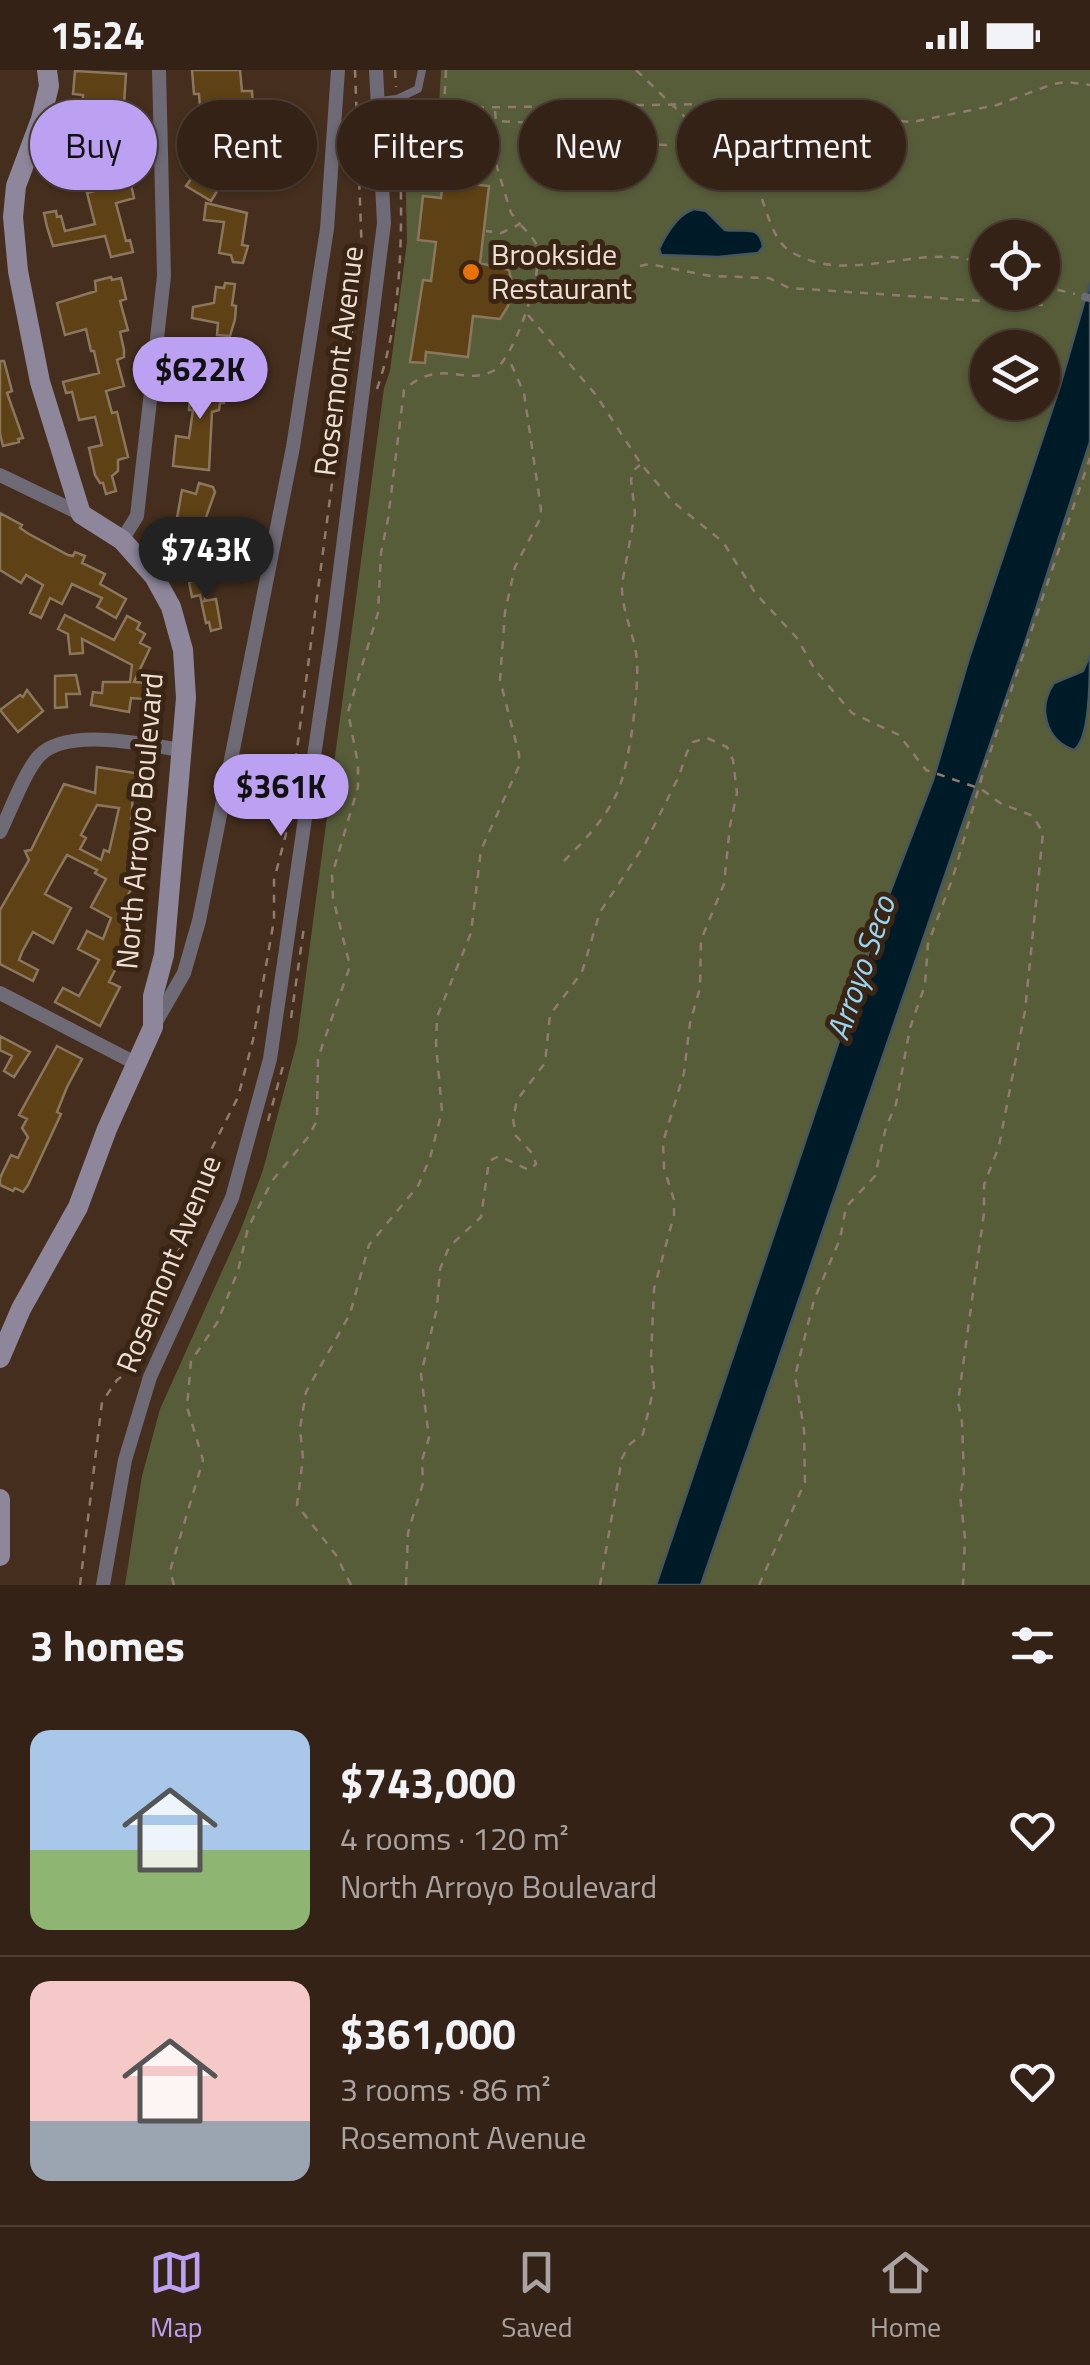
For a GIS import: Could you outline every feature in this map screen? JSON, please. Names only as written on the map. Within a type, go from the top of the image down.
[{"type":"street","points":[[47,70],[49,86],[16,186],[13,218],[18,271],[40,382],[81,514]]},
{"type":"street","points":[[122,540],[137,516],[164,276],[160,70]]},
{"type":"street","points":[[153,1028],[184,973],[200,921],[289,466],[327,230],[338,70]]},
{"type":"street","name":"Rosemont Avenue","points":[[376,70],[378,100]]},
{"type":"street","name":"Rosemont Avenue","points":[[104,1585],[125,1460],[150,1377],[232,1198],[270,1059],[332,633],[384,223],[382,190]]},
{"type":"street","points":[[0,475],[81,514]]},
{"type":"street","name":"North Arroyo Boulevard","points":[[0,1358],[21,1308],[78,1206],[153,1028],[153,996],[164,956],[186,698],[184,650],[171,607],[154,576],[122,540],[81,514]]},
{"type":"street","points":[[0,832],[38,758],[52,746],[103,740],[182,750]]},
{"type":"street","points":[[0,994],[135,1063]]},
{"type":"street","points":[[0,1499],[0,1556]]},
{"type":"lane","points":[[378,100],[397,98],[418,89],[422,70]]},
{"type":"path","points":[[80,1585],[102,1402],[117,1380],[128,1372],[171,1263],[180,1252],[212,1148],[238,1097],[254,1040],[274,920],[274,880],[286,834],[287,796],[296,757],[362,255],[355,70]]},
{"type":"path","points":[[444,100],[446,70]]},
{"type":"path","points":[[636,70],[677,109]]},
{"type":"path","points":[[499,110],[601,104],[720,105],[785,129],[833,136],[873,120],[912,122],[997,106],[1053,84],[1090,86]]},
{"type":"path","points":[[499,121],[574,126],[633,144],[677,145]]},
{"type":"path","points":[[174,1585],[170,1571],[203,1460],[188,1407],[191,1361],[217,1323],[238,1271],[248,1228],[272,1181],[317,1120],[318,1058],[350,966],[333,898],[332,875],[358,787],[358,764],[348,712],[378,613],[380,553],[404,390],[416,378],[439,372],[494,371],[507,356],[527,314],[538,249],[511,212],[499,174]]},
{"type":"path","points":[[757,190],[776,237],[796,254],[840,264],[954,255],[970,260]]},
{"type":"path","points":[[486,231],[501,232],[520,224]]},
{"type":"path","points":[[640,266],[650,264],[710,276],[769,278],[789,288],[970,300]]},
{"type":"path","points":[[1060,291],[1088,298]]},
{"type":"path","points":[[527,314],[596,395],[641,464],[673,502],[723,542],[756,594],[797,638],[815,670],[852,713],[900,734],[922,767],[978,788],[1000,803],[1033,816],[1041,828],[1026,1011],[999,1146],[984,1185],[984,1213],[958,1393],[964,1477],[960,1495],[965,1538],[963,1585]]},
{"type":"path","points":[[351,1585],[336,1555],[297,1505],[303,1458],[302,1412],[306,1392],[350,1314],[369,1245],[418,1186],[430,1158],[442,1111],[437,1017],[472,933],[480,850],[519,766],[500,680],[504,612],[515,568],[540,520],[541,509],[524,393],[507,356]]},
{"type":"path","points":[[758,1585],[805,1482],[804,1429],[795,1376],[814,1300],[840,1240],[846,1207],[874,1176],[896,1104],[910,1028],[925,984],[928,944],[1090,458]]},
{"type":"path","points":[[564,861],[587,837],[618,792],[625,760],[638,664],[622,584],[635,512],[631,480],[641,464]]},
{"type":"path","points":[[406,1585],[408,1532],[423,1483],[422,1460],[429,1438],[421,1374],[444,1257],[480,1216],[489,1160],[499,1156],[528,1170],[536,1164],[534,1154],[516,1136],[513,1120],[517,1100],[545,1063],[550,1015],[582,972],[605,900],[645,844],[687,752],[700,738],[707,738],[727,747],[733,760],[736,803],[724,884],[701,940],[700,988],[690,1023],[684,1073],[663,1142],[674,1215],[654,1289],[654,1387],[642,1434],[622,1458],[600,1585]]},
{"type":"green space","points":[[441,70],[1090,70],[1090,1585],[125,1585],[142,1476],[160,1409],[241,1229],[263,1170],[297,1042],[407,242],[406,190],[499,190],[499,100],[439,100]]},
{"type":"water","points":[[694,209],[706,211],[725,230],[754,232],[763,247],[758,253],[718,257],[661,255],[659,249],[669,231]]},
{"type":"water","name":"Arroyo Seco","points":[[1090,282],[1090,442],[1026,640],[701,1585],[656,1585],[882,913],[933,780],[1049,420],[1060,420],[1060,386]]},
{"type":"water","points":[[1090,655],[1086,722],[1074,750],[1050,731],[1046,702],[1054,683],[1083,671]]},
{"type":"building","points":[[192,70],[240,70],[242,91],[252,91],[253,100],[199,100],[199,94],[194,94]]},
{"type":"building","points":[[75,71],[126,74],[124,100],[83,100],[83,95],[73,94]]},
{"type":"building","points":[[132,190],[134,198],[116,203],[126,241],[130,240],[133,252],[111,257],[105,236],[53,246],[44,213],[56,211],[65,231],[95,224],[87,193]]},
{"type":"building","points":[[193,190],[218,190],[211,201]]},
{"type":"building","name":"Brookside Restaurant","points":[[442,190],[489,190],[480,263],[509,270],[513,289],[500,319],[473,316],[468,357],[426,352],[425,363],[410,362],[423,280],[431,281],[436,242],[418,240],[423,196],[441,198]]},
{"type":"building","points":[[206,203],[247,213],[242,245],[248,246],[243,263],[219,253],[224,222],[204,220]]},
{"type":"building","points":[[121,278],[126,299],[120,301],[128,330],[120,332],[124,357],[117,360],[124,386],[106,391],[112,413],[117,412],[128,457],[118,460],[118,471],[112,476],[116,491],[106,494],[95,475],[89,448],[102,445],[95,417],[79,420],[72,392],[66,393],[63,382],[99,373],[94,351],[86,329],[65,335],[57,303],[96,291],[95,281]]},
{"type":"building","points":[[225,283],[235,284],[235,319],[230,336],[217,335],[218,323],[192,318],[193,307],[214,303],[216,287],[224,288]]},
{"type":"building","points":[[0,361],[4,361],[12,391],[7,393],[23,438],[3,446],[0,434]]},
{"type":"building","points":[[191,372],[223,377],[222,386],[226,387],[224,403],[212,412],[209,470],[173,466],[176,436],[189,438],[193,410],[189,410]]},
{"type":"building","points":[[199,483],[213,487],[215,492],[205,520],[213,523],[211,543],[175,529],[182,490],[196,494]]},
{"type":"building","points":[[0,513],[68,555],[75,552],[85,556],[82,563],[105,574],[100,584],[126,599],[116,618],[97,607],[102,598],[72,584],[62,604],[50,598],[41,618],[30,613],[43,585],[26,575],[21,583],[0,570]]},
{"type":"building","points":[[208,577],[210,589],[204,601],[216,599],[221,628],[211,631],[200,595],[192,597],[189,582]]},
{"type":"building","points":[[65,615],[114,640],[127,616],[140,623],[137,629],[145,634],[140,643],[150,648],[134,682],[147,683],[145,699],[131,698],[129,712],[91,705],[93,692],[102,693],[103,682],[130,682],[132,665],[82,639],[83,653],[70,654],[68,634],[58,629]]},
{"type":"building","points":[[76,675],[80,694],[66,694],[67,707],[55,708],[55,676]]},
{"type":"building","points":[[27,690],[43,711],[18,732],[0,710],[20,695],[23,697]]},
{"type":"building","points":[[97,767],[147,775],[141,796],[133,796],[131,819],[140,822],[128,859],[137,862],[132,878],[136,880],[122,906],[136,914],[124,936],[127,938],[123,954],[109,982],[120,987],[100,1026],[55,1002],[63,988],[79,996],[99,960],[78,949],[87,931],[103,939],[111,918],[91,907],[106,879],[95,873],[97,870],[67,855],[57,872],[45,894],[71,908],[53,943],[33,932],[22,952],[19,960],[38,970],[33,981],[0,964],[0,910],[29,860],[25,851],[31,850],[64,784],[95,793]],"holes":[[[97,805],[119,808],[109,852],[104,850],[101,860],[80,849],[86,838],[81,835]]]},
{"type":"building","points":[[0,1036],[30,1052],[14,1077],[4,1071],[12,1056],[0,1050]]},
{"type":"building","points":[[57,1046],[82,1059],[28,1185],[23,1192],[15,1188],[13,1191],[0,1185],[0,1178],[11,1155],[18,1158],[28,1137],[22,1128],[27,1119],[19,1115]]},
{"type":"place","name":"Brookside Restaurant","points":[[471,272]]}]
